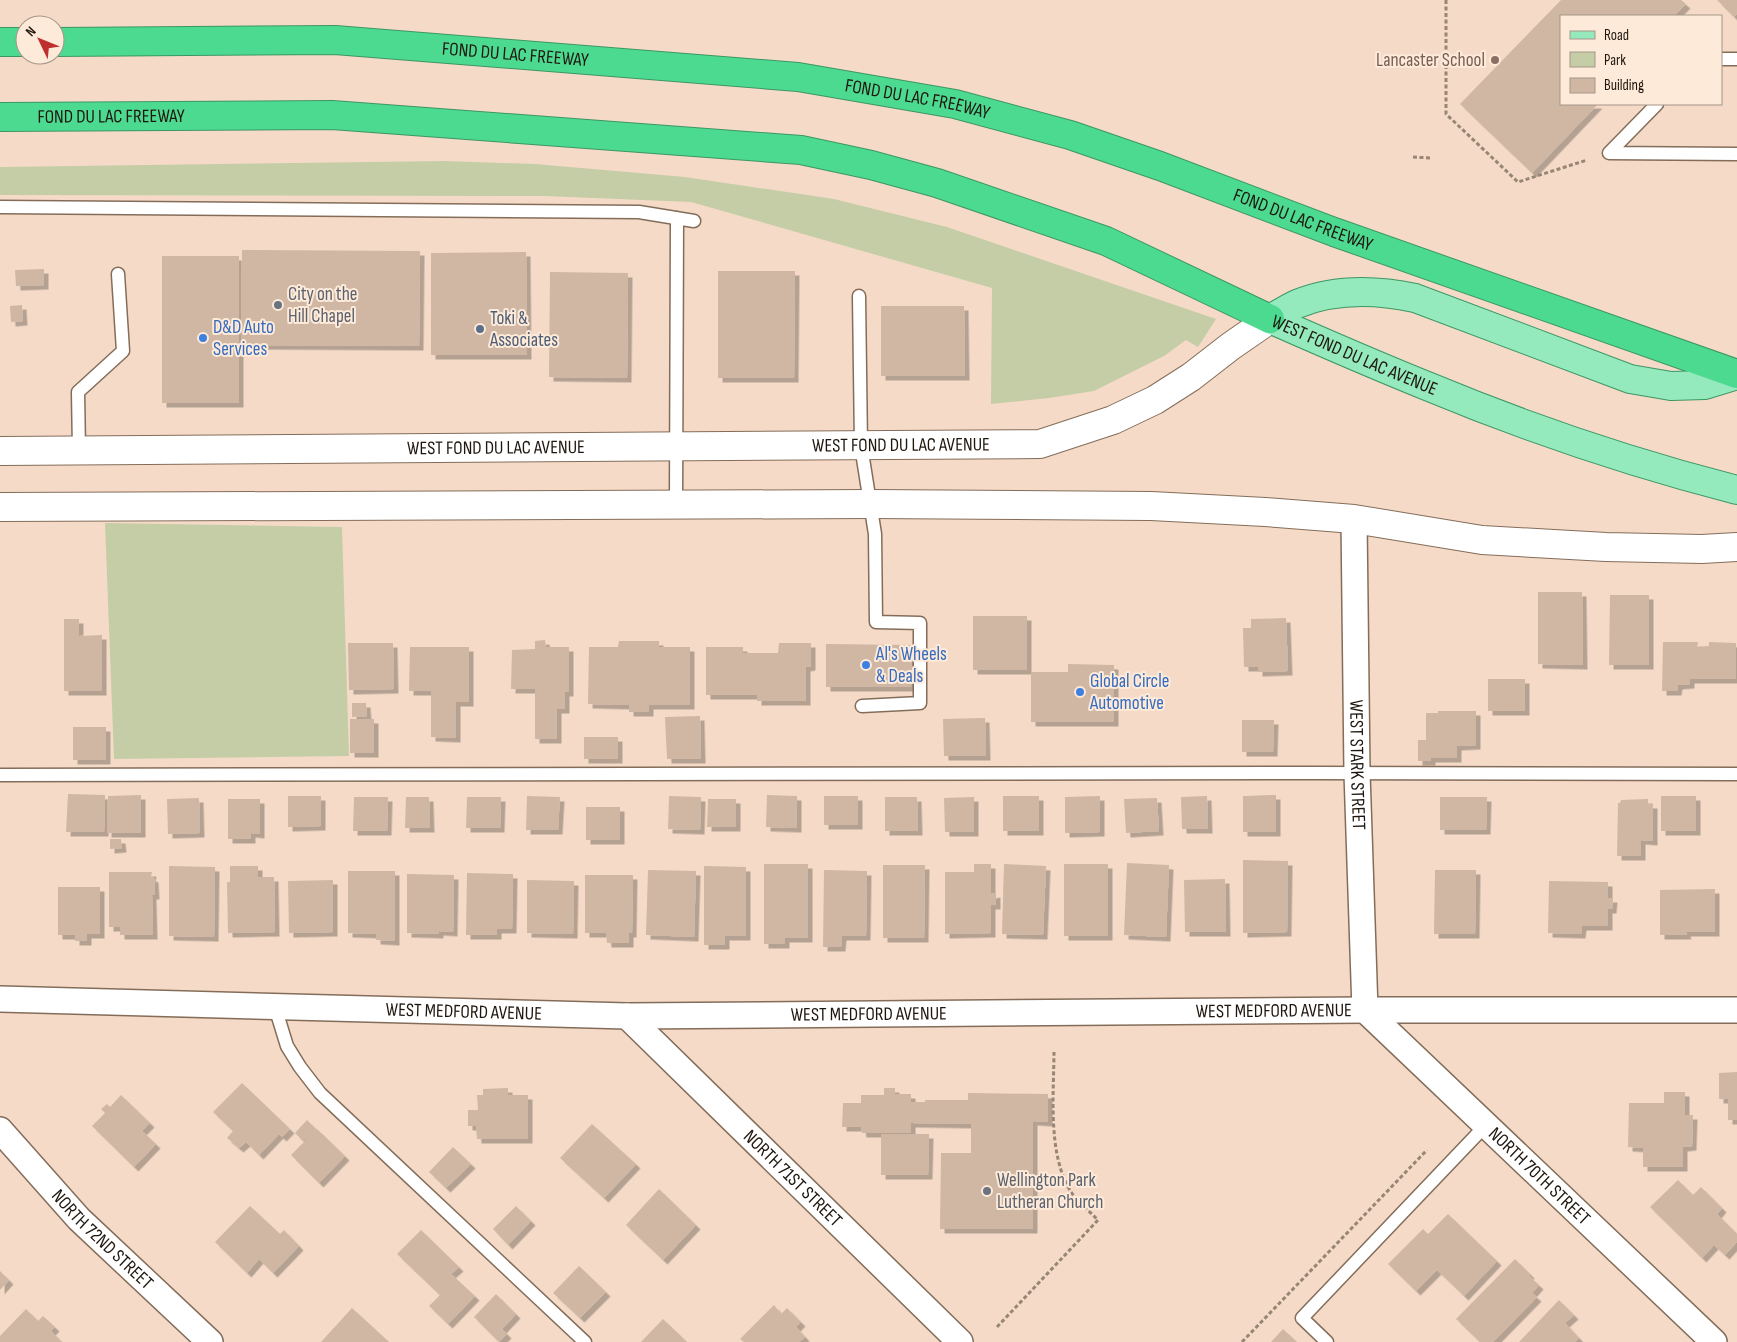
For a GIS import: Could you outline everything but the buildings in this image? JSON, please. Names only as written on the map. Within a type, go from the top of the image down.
[{"type":"highway","name":"FOND DU LAC FREEWAY","points":[[65,42],[335,40],[798,77],[955,104],[1070,135],[1160,166],[1334,232],[1737,374]]},
{"type":"highway","points":[[0,42],[15,42]]},
{"type":"highway","name":"FOND DU LAC FREEWAY","points":[[0,118],[332,115],[801,150],[937,182],[1106,241],[1270,319]]},
{"type":"main road","points":[[1270,319],[1296,304],[1320,297],[1369,292],[1392,293],[1415,298],[1630,378],[1671,386],[1704,385],[1737,374]]},
{"type":"main road","name":"WEST FOND DU LAC AVENUE","points":[[1270,319],[1428,387],[1549,432],[1673,474],[1737,490]]},
{"type":"street","name":"WEST FOND DU LAC AVENUE","points":[[0,451],[1040,444],[1112,420],[1155,400],[1191,377],[1270,319]]},
{"type":"street","points":[[0,507],[871,504],[1151,506],[1354,519],[1482,540],[1606,547],[1737,547]]},
{"type":"street","name":"WEST STARK STREET","points":[[1354,519],[1357,773],[1365,1010]]},
{"type":"street","name":"WEST MEDFORD AVENUE","points":[[0,999],[627,1016],[1365,1010],[1737,1010]]},
{"type":"street","name":"NORTH 70TH STREET","points":[[1365,1010],[1714,1342]]},
{"type":"street","name":"NORTH 71ST STREET","points":[[627,1016],[960,1342]]},
{"type":"street","name":"NORTH 72ND STREET","points":[[0,1130],[79,1219],[210,1342]]},
{"type":"lane","points":[[1722,60],[1737,59]]},
{"type":"lane","points":[[1609,153],[1656,105]]},
{"type":"lane","points":[[1609,153],[1737,154]]},
{"type":"lane","points":[[0,207],[639,212],[694,221]]},
{"type":"lane","points":[[676,505],[677,218]]},
{"type":"lane","points":[[79,450],[78,392],[123,351],[118,274]]},
{"type":"lane","points":[[859,296],[861,446],[875,534],[876,622],[920,623],[920,704],[862,706]]},
{"type":"lane","points":[[0,775],[1737,774]]},
{"type":"lane","points":[[275,1006],[287,1046],[320,1093],[585,1342]]},
{"type":"lane","points":[[1327,1342],[1302,1318],[1486,1125]]},
{"type":"path","points":[[1446,0],[1446,114],[1518,182],[1609,153]]},
{"type":"path","points":[[1413,157],[1430,158]]},
{"type":"path","points":[[997,1326],[1098,1220],[1072,1192],[1058,1166],[1054,1138],[1054,1050]]},
{"type":"path","points":[[1242,1342],[1428,1148]]},
{"type":"green space","points":[[445,161],[535,164],[685,177],[834,199],[947,227],[1216,319],[1198,347],[1186,340],[1164,356],[1094,391],[991,404],[992,288],[691,202],[544,196],[0,195],[0,167]]},
{"type":"green space","points":[[105,523],[342,527],[349,756],[114,759]]},
{"type":"place","name":"Lancaster School","points":[[1495,60]]},
{"type":"place","name":"City on the Hill Chapel","points":[[278,305]]},
{"type":"place","name":"Toki & Associates","points":[[480,329]]},
{"type":"place","name":"D&D Auto Services","points":[[203,338]]},
{"type":"place","name":"Al's Wheels & Deals","points":[[866,665]]},
{"type":"place","name":"Global Circle Automotive","points":[[1080,692]]},
{"type":"place","name":"Wellington Park Lutheran Church","points":[[987,1191]]}]
